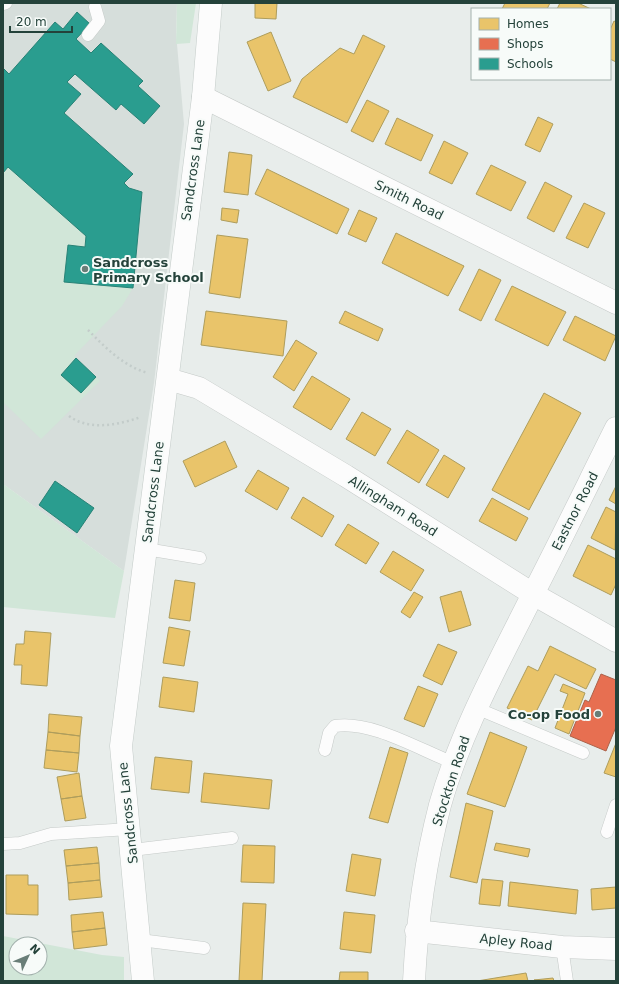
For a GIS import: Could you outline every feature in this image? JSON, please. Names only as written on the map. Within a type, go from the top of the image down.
[{"type":"street","name":"Sandcross Lane","points":[[143,981],[121,746],[168,379],[180,269],[203,98],[211,3]]},
{"type":"street","name":"Smith Road","points":[[203,98],[616,303]]},
{"type":"street","name":"Allingham Road","points":[[168,379],[199,388],[346,476],[533,594],[616,641]]},
{"type":"street","name":"Eastnor Road","points":[[533,594],[616,428]]},
{"type":"street","name":"Stockton Road","points":[[414,981],[416,931],[427,861],[440,805],[454,763],[476,708],[533,594]]},
{"type":"street","name":"Apley Road","points":[[416,931],[562,947],[616,949]]},
{"type":"lane","points":[[88,35],[99,21],[94,4]]},
{"type":"lane","points":[[146,549],[200,558]]},
{"type":"lane","points":[[476,708],[583,753]]},
{"type":"lane","points":[[325,750],[329,733],[335,726],[356,725],[413,744],[428,753],[454,763]]},
{"type":"lane","points":[[607,832],[616,805]]},
{"type":"lane","points":[[3,844],[20,843],[51,834],[130,839],[232,838]]},
{"type":"lane","points":[[140,940],[204,948]]},
{"type":"lane","points":[[562,947],[566,981]]},
{"type":"path","points":[[88,330],[117,358],[140,371],[168,379]]},
{"type":"path","points":[[69,416],[74,420],[94,427],[138,418],[164,409]]},
{"type":"shaded area","name":"Sandcross Primary School","points":[[3,3],[177,3],[176,33],[184,124],[154,383],[124,571],[3,484]]},
{"type":"green space","points":[[177,3],[196,3],[190,43],[176,44]]},
{"type":"green space","points":[[8,167],[86,236],[85,247],[68,245],[64,282],[133,288],[122,306],[74,356],[100,381],[41,439],[3,402],[3,173]]},
{"type":"green space","points":[[3,484],[124,571],[115,618],[3,607]]},
{"type":"green space","points":[[3,936],[8,937],[8,976],[48,976],[48,945],[102,955],[124,957],[124,981],[3,981]]},
{"type":"building: Homes","points":[[255,3],[277,3],[276,19],[255,18]]},
{"type":"building: Homes","points":[[505,3],[550,3],[548,8],[502,8]]},
{"type":"building: Homes","points":[[560,3],[578,3],[589,8],[558,8]]},
{"type":"building: Homes","points":[[614,21],[616,22],[616,62],[611,60],[611,28]]},
{"type":"building: Homes","points":[[271,32],[291,81],[268,91],[247,42]]},
{"type":"building: Homes","points":[[363,35],[385,46],[347,123],[293,97],[302,79],[340,48],[354,54]]},
{"type":"building: Homes","points":[[367,100],[389,111],[373,142],[351,131]]},
{"type":"building: Homes","points":[[538,117],[553,124],[540,152],[525,145]]},
{"type":"building: Homes","points":[[397,118],[433,135],[421,161],[385,144]]},
{"type":"building: Homes","points":[[444,141],[468,153],[452,184],[429,173]]},
{"type":"building: Homes","points":[[229,152],[252,155],[248,195],[224,192]]},
{"type":"building: Homes","points":[[491,165],[526,182],[511,211],[476,194]]},
{"type":"building: Homes","points":[[267,169],[349,209],[337,234],[255,194]]},
{"type":"building: Homes","points":[[545,182],[572,196],[554,232],[527,218]]},
{"type":"building: Homes","points":[[584,203],[605,213],[588,248],[566,238]]},
{"type":"building: Homes","points":[[222,208],[239,210],[237,223],[221,220]]},
{"type":"building: Homes","points":[[359,210],[377,218],[366,242],[348,234]]},
{"type":"building: Homes","points":[[396,233],[464,266],[448,296],[382,263]]},
{"type":"building: Homes","points":[[217,235],[248,239],[240,298],[209,293]]},
{"type":"building: Homes","points":[[479,269],[501,280],[481,321],[459,310]]},
{"type":"building: Homes","points":[[512,286],[566,312],[548,346],[495,320]]},
{"type":"building: Homes","points":[[206,311],[287,321],[283,356],[201,345]]},
{"type":"building: Homes","points":[[345,311],[383,329],[378,341],[339,323]]},
{"type":"building: Homes","points":[[575,316],[616,336],[605,361],[563,340]]},
{"type":"building: Homes","points":[[296,340],[317,353],[294,391],[273,377]]},
{"type":"building: Homes","points":[[312,376],[350,399],[331,430],[293,407]]},
{"type":"building: Homes","points":[[544,393],[581,413],[529,510],[492,490]]},
{"type":"building: Homes","points":[[362,412],[391,429],[375,456],[346,439]]},
{"type":"building: Homes","points":[[407,430],[439,450],[419,483],[387,463]]},
{"type":"building: Homes","points":[[225,441],[237,467],[195,487],[183,461]]},
{"type":"building: Homes","points":[[444,455],[465,468],[448,498],[426,485]]},
{"type":"building: Homes","points":[[258,470],[289,488],[277,510],[245,491]]},
{"type":"building: Homes","points":[[616,486],[616,504],[609,500]]},
{"type":"building: Homes","points":[[303,497],[334,516],[322,537],[291,518]]},
{"type":"building: Homes","points":[[492,498],[528,518],[516,541],[479,521]]},
{"type":"building: Homes","points":[[606,507],[616,512],[615,550],[591,538]]},
{"type":"building: Homes","points":[[348,524],[379,543],[366,564],[335,545]]},
{"type":"building: Homes","points":[[588,545],[616,559],[616,584],[611,595],[573,576]]},
{"type":"building: Homes","points":[[393,551],[424,570],[411,591],[380,572]]},
{"type":"building: Homes","points":[[175,580],[195,583],[190,621],[169,618]]},
{"type":"building: Homes","points":[[461,591],[471,625],[449,632],[440,597]]},
{"type":"building: Homes","points":[[414,592],[423,597],[410,618],[401,612]]},
{"type":"building: Homes","points":[[169,627],[190,631],[184,666],[163,663]]},
{"type":"building: Homes","points":[[25,631],[51,633],[47,686],[21,684],[22,665],[14,665],[16,644],[24,644]]},
{"type":"building: Homes","points":[[438,644],[457,652],[442,685],[423,676]]},
{"type":"building: Homes","points":[[550,646],[596,669],[586,689],[555,674],[532,720],[507,708],[528,666],[538,671]]},
{"type":"building: Homes","points":[[163,677],[198,682],[194,712],[159,707]]},
{"type":"building: Homes","points":[[563,684],[585,693],[569,734],[555,728],[568,694],[560,691]]},
{"type":"building: Homes","points":[[418,686],[438,694],[424,727],[404,719]]},
{"type":"building: Homes","points":[[49,714],[82,717],[80,736],[48,732]]},
{"type":"building: Homes","points":[[48,732],[80,736],[79,753],[46,750]]},
{"type":"building: Homes","points":[[490,732],[527,747],[505,807],[467,794]]},
{"type":"building: Homes","points":[[616,743],[616,777],[604,773]]},
{"type":"building: Homes","points":[[390,747],[408,753],[388,823],[369,818]]},
{"type":"building: Homes","points":[[46,750],[79,753],[77,772],[44,768]]},
{"type":"building: Homes","points":[[155,757],[192,761],[189,793],[151,789]]},
{"type":"building: Homes","points":[[79,773],[82,796],[61,799],[57,777]]},
{"type":"building: Homes","points":[[204,773],[272,780],[269,809],[201,802]]},
{"type":"building: Homes","points":[[82,796],[86,818],[65,821],[61,799]]},
{"type":"building: Homes","points":[[466,803],[493,811],[477,883],[450,877]]},
{"type":"building: Homes","points":[[496,843],[530,849],[528,857],[494,850]]},
{"type":"building: Homes","points":[[243,845],[275,846],[274,883],[241,882]]},
{"type":"building: Homes","points":[[97,847],[99,863],[66,866],[64,850]]},
{"type":"building: Homes","points":[[352,854],[381,859],[375,896],[346,891]]},
{"type":"building: Homes","points":[[99,863],[100,880],[68,883],[66,866]]},
{"type":"building: Homes","points":[[6,875],[28,875],[28,885],[38,885],[38,915],[6,914]]},
{"type":"building: Homes","points":[[482,879],[503,881],[500,906],[479,904]]},
{"type":"building: Homes","points":[[100,880],[102,897],[69,900],[68,883]]},
{"type":"building: Homes","points":[[510,882],[578,890],[576,914],[508,906]]},
{"type":"building: Homes","points":[[616,887],[616,908],[592,910],[591,889]]},
{"type":"building: Homes","points":[[243,903],[266,904],[262,981],[239,981]]},
{"type":"building: Homes","points":[[103,912],[105,928],[72,932],[71,915]]},
{"type":"building: Homes","points":[[344,912],[375,915],[371,953],[340,949]]},
{"type":"building: Homes","points":[[105,928],[107,945],[74,949],[72,932]]},
{"type":"building: Homes","points":[[340,972],[368,972],[368,981],[339,981]]},
{"type":"building: Homes","points":[[526,973],[528,981],[477,981]]},
{"type":"building: Homes","points":[[553,978],[554,981],[534,980]]},
{"type":"building: Shops","name":"Co-op Food","points":[[601,674],[616,680],[616,727],[606,751],[570,736],[585,700],[589,702]]},
{"type":"building: Schools","points":[[77,12],[90,24],[76,39],[91,53],[101,43],[143,81],[138,86],[160,106],[144,124],[121,104],[116,110],[75,74],[67,82],[81,94],[64,113],[133,174],[124,183],[129,188],[142,192],[133,288],[64,282],[68,245],[85,247],[86,236],[8,167],[3,173],[3,68],[9,74],[55,22],[63,29]]},
{"type":"building: Schools","points":[[76,358],[96,377],[81,393],[61,375]]},
{"type":"building: Schools","points":[[55,481],[94,508],[77,533],[39,505]]},
{"type":"place","name":"Sandcross Primary School","points":[[85,269]]},
{"type":"place","name":"Co-op Food","points":[[598,714]]}]
